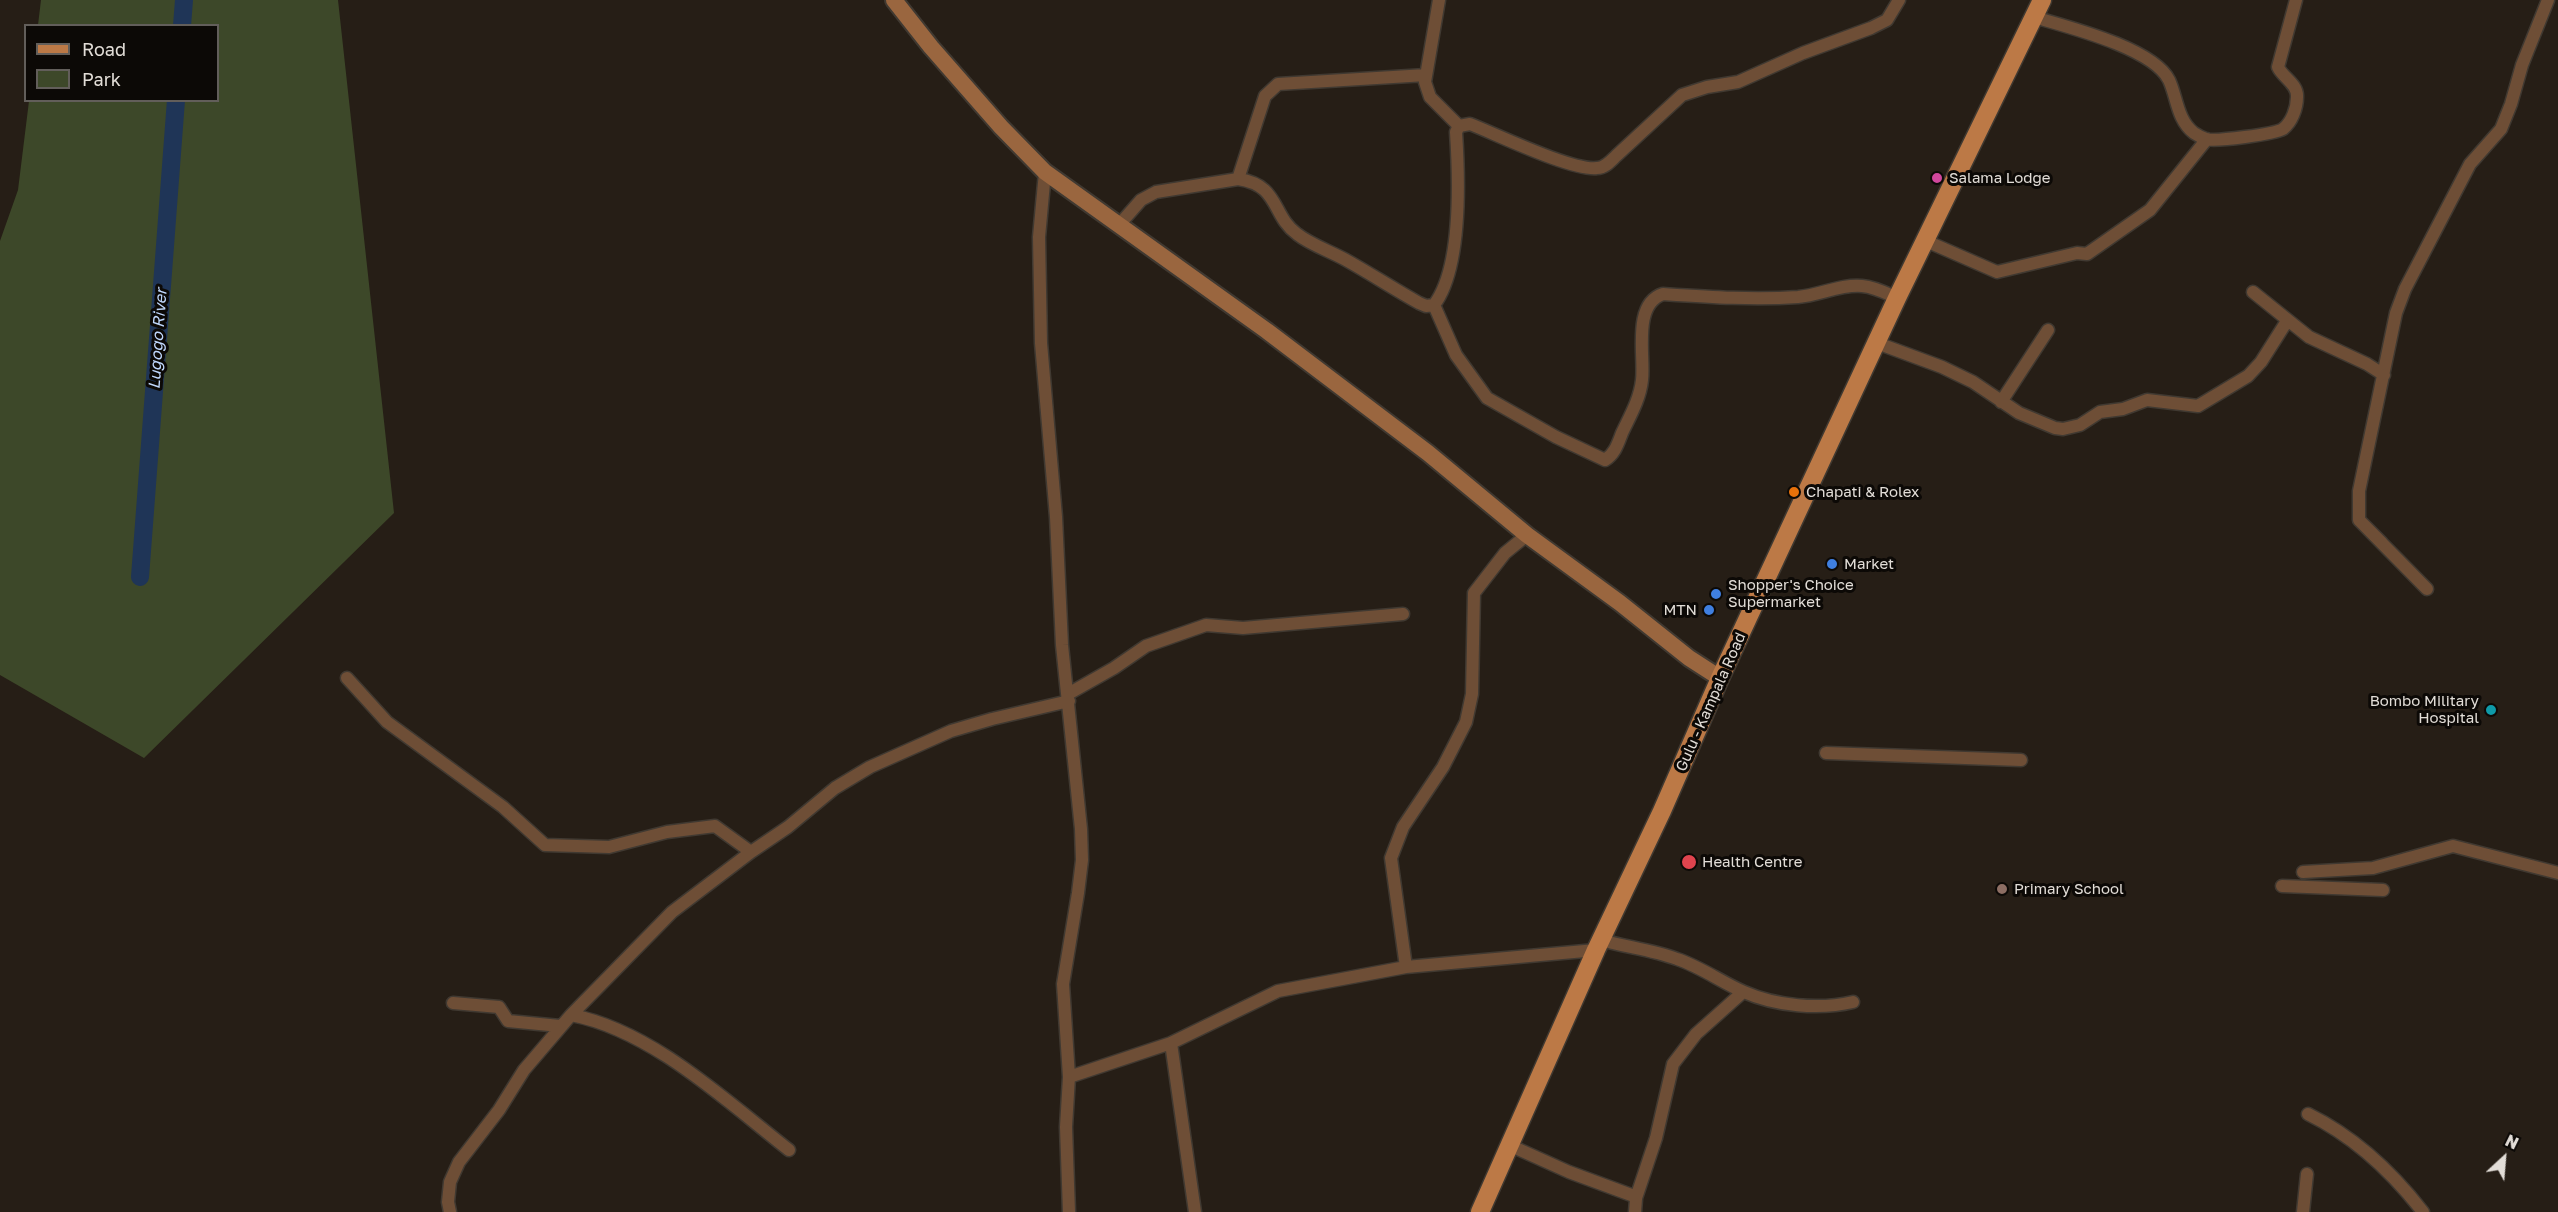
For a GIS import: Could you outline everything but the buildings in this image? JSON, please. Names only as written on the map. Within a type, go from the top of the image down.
[{"type":"main road","name":"Gulu - Kampala Road","points":[[1480,1212],[1598,945],[1662,811],[1720,678],[1897,298],[2042,0]]},
{"type":"street","points":[[894,0],[931,47],[1045,172],[1267,331],[1428,453],[1527,535],[1620,603],[1689,658],[1720,678]]},
{"type":"street","points":[[1439,0],[1425,75],[1426,89],[1430,97],[1459,126]]},
{"type":"street","points":[[1459,126],[1470,124],[1557,159],[1597,168],[1605,166],[1682,95],[1707,87],[1738,82],[1803,53],[1871,28],[1887,20],[1899,0]]},
{"type":"street","points":[[2034,17],[2108,40],[2149,59],[2162,69],[2169,80],[2184,122],[2193,133],[2206,139],[2221,140],[2267,134],[2282,130],[2290,122],[2296,105],[2296,90],[2278,67],[2296,0]]},
{"type":"street","points":[[2427,589],[2359,520],[2359,491],[2384,375],[2389,337],[2405,289],[2470,164],[2501,129],[2522,65],[2548,0]]},
{"type":"street","points":[[1238,179],[1265,96],[1278,84],[1425,75]]},
{"type":"street","points":[[1434,305],[1444,288],[1457,216],[1459,194],[1456,132],[1459,126]]},
{"type":"street","points":[[1926,241],[1997,272],[2077,254],[2087,254],[2150,210],[2206,139]]},
{"type":"street","points":[[1045,172],[1039,237],[1041,343],[1056,517],[1062,645],[1082,829],[1082,860],[1063,984],[1069,1077],[1066,1127],[1069,1212]]},
{"type":"street","points":[[1119,225],[1141,200],[1156,192],[1238,179],[1265,189],[1287,224],[1299,236],[1347,260],[1419,303],[1426,306],[1434,305]]},
{"type":"street","points":[[1434,305],[1456,354],[1487,398],[1556,437],[1605,460],[1615,450],[1639,395],[1642,378],[1643,326],[1648,309],[1658,296],[1663,294],[1736,299],[1799,297],[1851,286],[1862,286],[1872,287],[1897,298]]},
{"type":"street","points":[[2253,292],[2309,337],[2367,364],[2384,375]]},
{"type":"street","points":[[1877,342],[1942,367],[1973,382],[2001,402],[2037,421],[2055,429],[2063,429],[2080,425],[2100,412],[2122,409],[2147,400],[2198,406],[2248,376],[2262,362],[2287,321]]},
{"type":"street","points":[[2001,402],[2048,330]]},
{"type":"street","points":[[2359,520],[2382,543]]},
{"type":"street","points":[[1406,967],[1390,858],[1403,827],[1443,767],[1466,722],[1472,694],[1474,593],[1505,553],[1527,535]]},
{"type":"street","points":[[450,1212],[448,1202],[450,1182],[459,1162],[499,1110],[524,1070],[560,1026],[672,912],[788,827],[835,788],[870,767],[951,731],[1068,697],[1146,646],[1206,625],[1244,628],[1403,614]]},
{"type":"street","points":[[348,678],[387,722],[503,807],[545,845],[609,847],[666,832],[715,826],[751,852]]},
{"type":"street","points":[[1826,753],[2021,760]]},
{"type":"street","points":[[2303,872],[2373,868],[2452,846],[2558,873]]},
{"type":"street","points":[[2282,886],[2383,890]]},
{"type":"street","points":[[1069,1077],[1171,1043],[1278,991],[1406,967],[1598,945],[1679,959],[1743,992],[1764,1000],[1794,1004],[1837,1005],[1853,1002]]},
{"type":"street","points":[[1635,1212],[1636,1198],[1656,1138],[1673,1064],[1696,1034],[1743,992]]},
{"type":"street","points":[[453,1003],[499,1007],[508,1021],[560,1026]]},
{"type":"street","points":[[571,1015],[596,1019],[645,1044],[692,1074],[789,1150]]},
{"type":"street","points":[[1171,1043],[1195,1212]]},
{"type":"street","points":[[2308,1114],[2329,1125],[2364,1151],[2393,1177],[2423,1212]]},
{"type":"street","points":[[1509,1145],[1575,1175],[1636,1198]]},
{"type":"street","points":[[2303,1212],[2307,1174]]},
{"type":"green space","points":[[41,0],[338,0],[394,513],[144,758],[0,675],[0,241],[18,190],[29,102],[219,102],[219,24],[38,24]]},
{"type":"waterway","name":"Lugogo River","points":[[182,24],[184,0]]},
{"type":"waterway","name":"Lugogo River","points":[[140,577],[176,102]]},
{"type":"place","name":"Salama Lodge","points":[[1937,178]]},
{"type":"place","name":"Chapati & Rolex","points":[[1794,492]]},
{"type":"place","name":"Market","points":[[1832,564]]},
{"type":"place","name":"Shopper's Choice Supermarket","points":[[1716,594]]},
{"type":"place","name":"MTN","points":[[1709,610]]},
{"type":"place","name":"Bombo Military Hospital","points":[[2491,710]]},
{"type":"place","name":"Health Centre","points":[[1689,862]]},
{"type":"place","name":"Primary School","points":[[2002,889]]}]
